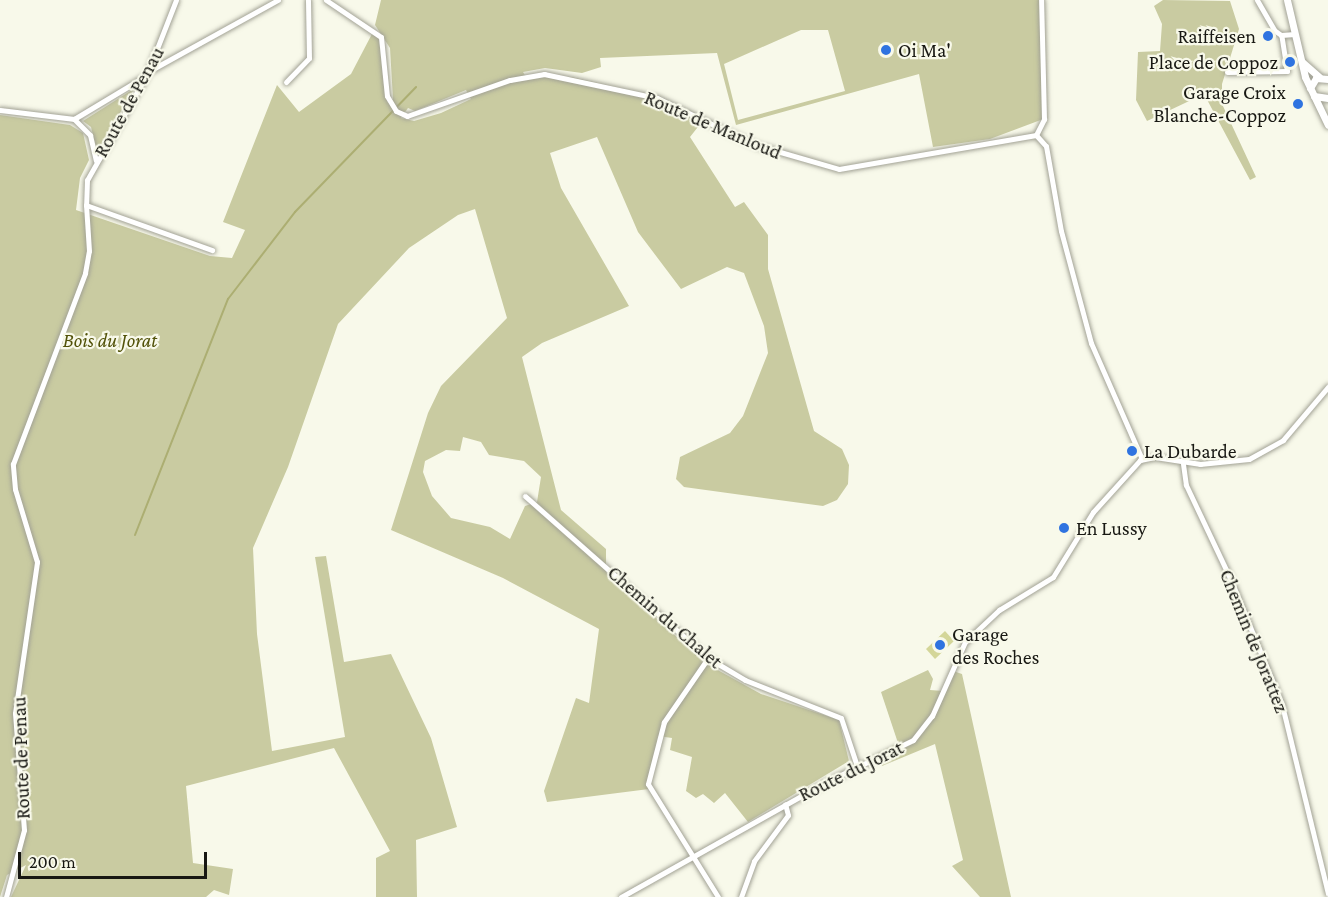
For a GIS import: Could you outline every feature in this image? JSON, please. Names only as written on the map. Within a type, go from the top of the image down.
[{"type":"main road","points":[[1287,0],[1310,88],[1328,125]]},
{"type":"main road","points":[[1302,62],[1325,77],[1310,88]]},
{"type":"main road","points":[[1314,96],[1328,98]]},
{"type":"street","name":"Route de Penau","points":[[3,896],[24,830],[15,713],[37,562],[15,489],[13,464],[86,273],[89,251],[87,180],[96,160],[147,74],[176,0]]},
{"type":"street","points":[[74,120],[147,74],[278,0]]},
{"type":"street","points":[[286,82],[309,58],[308,0]]},
{"type":"street","name":"Route de Manloud","points":[[326,0],[381,37],[391,104],[404,115],[423,114],[510,80],[544,74],[657,99],[756,145],[839,169],[1036,135]]},
{"type":"street","points":[[1041,0],[1044,120],[1036,135],[1046,146],[1061,231],[1090,343],[1142,459],[1159,457],[1183,464],[1241,461],[1264,452],[1289,435],[1328,387]]},
{"type":"street","points":[[1227,72],[1287,71],[1281,35],[1257,0]]},
{"type":"street","points":[[1281,35],[1295,34]]},
{"type":"street","points":[[0,110],[74,120],[90,135],[96,160]]},
{"type":"street","points":[[86,205],[212,250]]},
{"type":"street","name":"Route du Jorat","points":[[623,897],[785,804],[857,766],[902,748],[922,732],[964,642],[992,614],[1053,577],[1093,513],[1142,459]]},
{"type":"street","name":"Chemin de Jorattez","points":[[1183,464],[1186,485],[1230,578],[1282,705],[1328,893]]},
{"type":"street","name":"Chemin du Chalet","points":[[525,496],[708,658],[745,680],[836,714],[845,724],[857,766]]},
{"type":"street","points":[[708,658],[664,722],[648,784],[718,897]]},
{"type":"street","points":[[741,897],[754,861],[788,815],[785,804]]},
{"type":"green space","name":"Bois du Jorat","points":[[381,0],[1043,0],[1046,118],[990,139],[933,147],[919,74],[736,125],[717,53],[600,58],[601,67],[582,73],[545,68],[523,72],[526,77],[571,77],[624,89],[705,118],[690,137],[735,207],[744,202],[768,235],[768,269],[814,431],[842,449],[849,465],[848,484],[837,500],[823,506],[684,487],[676,479],[680,457],[730,433],[743,416],[768,353],[764,326],[744,273],[727,267],[681,289],[638,232],[597,137],[550,153],[561,188],[629,306],[542,343],[522,357],[561,510],[606,549],[606,572],[705,663],[761,694],[839,720],[849,761],[748,822],[725,793],[714,803],[703,794],[696,798],[686,791],[692,757],[670,750],[672,738],[658,736],[649,789],[547,802],[544,791],[576,698],[589,703],[599,629],[503,578],[391,530],[428,413],[441,386],[507,318],[475,209],[458,215],[409,248],[338,324],[288,467],[253,548],[257,634],[272,751],[345,737],[315,557],[326,556],[344,662],[391,654],[431,738],[457,827],[416,840],[417,897],[376,897],[376,858],[390,851],[334,748],[186,786],[193,863],[233,869],[229,895],[214,890],[206,897],[11,897],[26,865],[7,875],[0,897],[0,115],[70,125],[83,133],[89,160],[80,178],[76,210],[210,256],[232,258],[245,230],[223,222],[277,85],[299,112],[351,74],[373,32],[379,39],[385,96],[388,103],[393,99],[390,48],[375,25]],"holes":[[[801,30],[828,30],[845,91],[738,120],[724,64]],[[466,90],[471,99],[441,113],[414,121],[401,118],[408,108],[415,111]],[[463,437],[481,442],[489,455],[524,461],[541,477],[537,502],[525,506],[510,539],[490,527],[451,518],[432,496],[423,472],[425,461],[446,450],[460,451]]]},
{"type":"green space","points":[[1163,0],[1230,1],[1239,29],[1222,84],[1222,104],[1256,177],[1250,180],[1204,94],[1147,121],[1136,100],[1138,52],[1160,51],[1162,24],[1154,6]]},
{"type":"green space","points":[[135,88],[97,151],[91,127],[83,121]]},
{"type":"green space","points":[[928,670],[933,679],[930,690],[943,691],[953,671],[962,674],[1011,897],[980,897],[952,866],[963,860],[935,744],[882,766],[876,754],[898,743],[881,692]]},
{"type":"building","name":"Garage des Roches","points":[[945,631],[954,641],[935,659],[926,649]]},
{"type":"waterway","points":[[135,535],[228,299],[295,212],[416,87]]},
{"type":"place","name":"Raiffeisen","points":[[1268,36]]},
{"type":"place","name":"Oi Ma'","points":[[886,50]]},
{"type":"place","name":"Place de Coppoz","points":[[1290,62]]},
{"type":"place","name":"Garage Croix Blanche-Coppoz","points":[[1298,104]]},
{"type":"place","name":"La Dubarde","points":[[1132,451]]},
{"type":"place","name":"En Lussy","points":[[1064,528]]},
{"type":"place","name":"Garage des Roches","points":[[940,645]]}]
